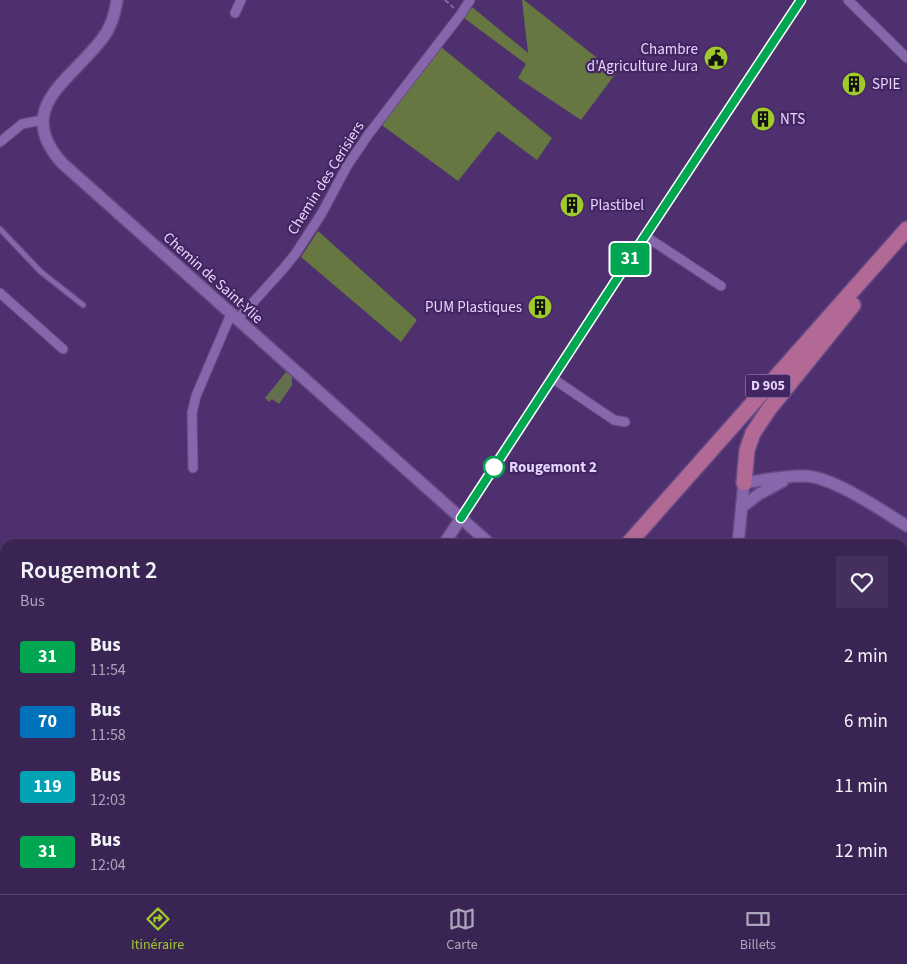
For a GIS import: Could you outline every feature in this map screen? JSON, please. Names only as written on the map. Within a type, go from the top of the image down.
[{"type":"main road","name":"D 905","points":[[632,539],[907,229]]},
{"type":"main road","points":[[744,483],[747,450],[753,433],[769,409],[907,237]]},
{"type":"street","points":[[0,142],[22,124],[42,120],[45,108],[51,97],[107,31],[115,13],[117,0]]},
{"type":"street","points":[[235,13],[240,0]]},
{"type":"street","name":"Chemin des Cerisiers","points":[[234,317],[267,288],[296,253],[322,213],[347,166],[368,135],[470,0]]},
{"type":"street","points":[[447,539],[801,0]]},
{"type":"street","points":[[848,0],[907,58]]},
{"type":"street","name":"Chemin de Saint-Ylie","points":[[42,120],[46,141],[62,163],[484,539]]},
{"type":"street","points":[[645,236],[721,286]]},
{"type":"street","points":[[0,293],[63,349]]},
{"type":"street","points":[[193,468],[192,413],[234,317]]},
{"type":"street","points":[[552,378],[614,420],[625,422]]},
{"type":"street","points":[[739,539],[744,483],[805,476],[820,478],[836,484],[907,526]]},
{"type":"street","points":[[742,507],[759,494],[789,478]]},
{"type":"lane","points":[[0,229],[41,272],[83,306]]},
{"type":"path","points":[[445,0],[461,14]]},
{"type":"green space","points":[[522,0],[616,73],[581,120],[518,78],[526,64],[464,18],[472,7],[528,53]]},
{"type":"green space","points":[[441,47],[552,138],[537,160],[498,131],[458,181],[379,123]]},
{"type":"green space","points":[[318,231],[417,320],[401,342],[301,257]]},
{"type":"green space","points":[[244,332],[292,376],[292,385],[279,404],[272,399],[269,402],[265,398],[286,372]]},
{"type":"bus line","name":"31","points":[[461,518],[801,0]]},
{"type":"place","name":"Chambre d'Agriculture Jura","points":[[716,58]]},
{"type":"place","name":"SPIE","points":[[854,84]]},
{"type":"place","name":"NTS","points":[[763,119]]},
{"type":"place","name":"Plastibel","points":[[572,205]]},
{"type":"place","name":"PUM Plastiques","points":[[540,307]]},
{"type":"place","name":"Rougemont 2","points":[[494,467]]}]
